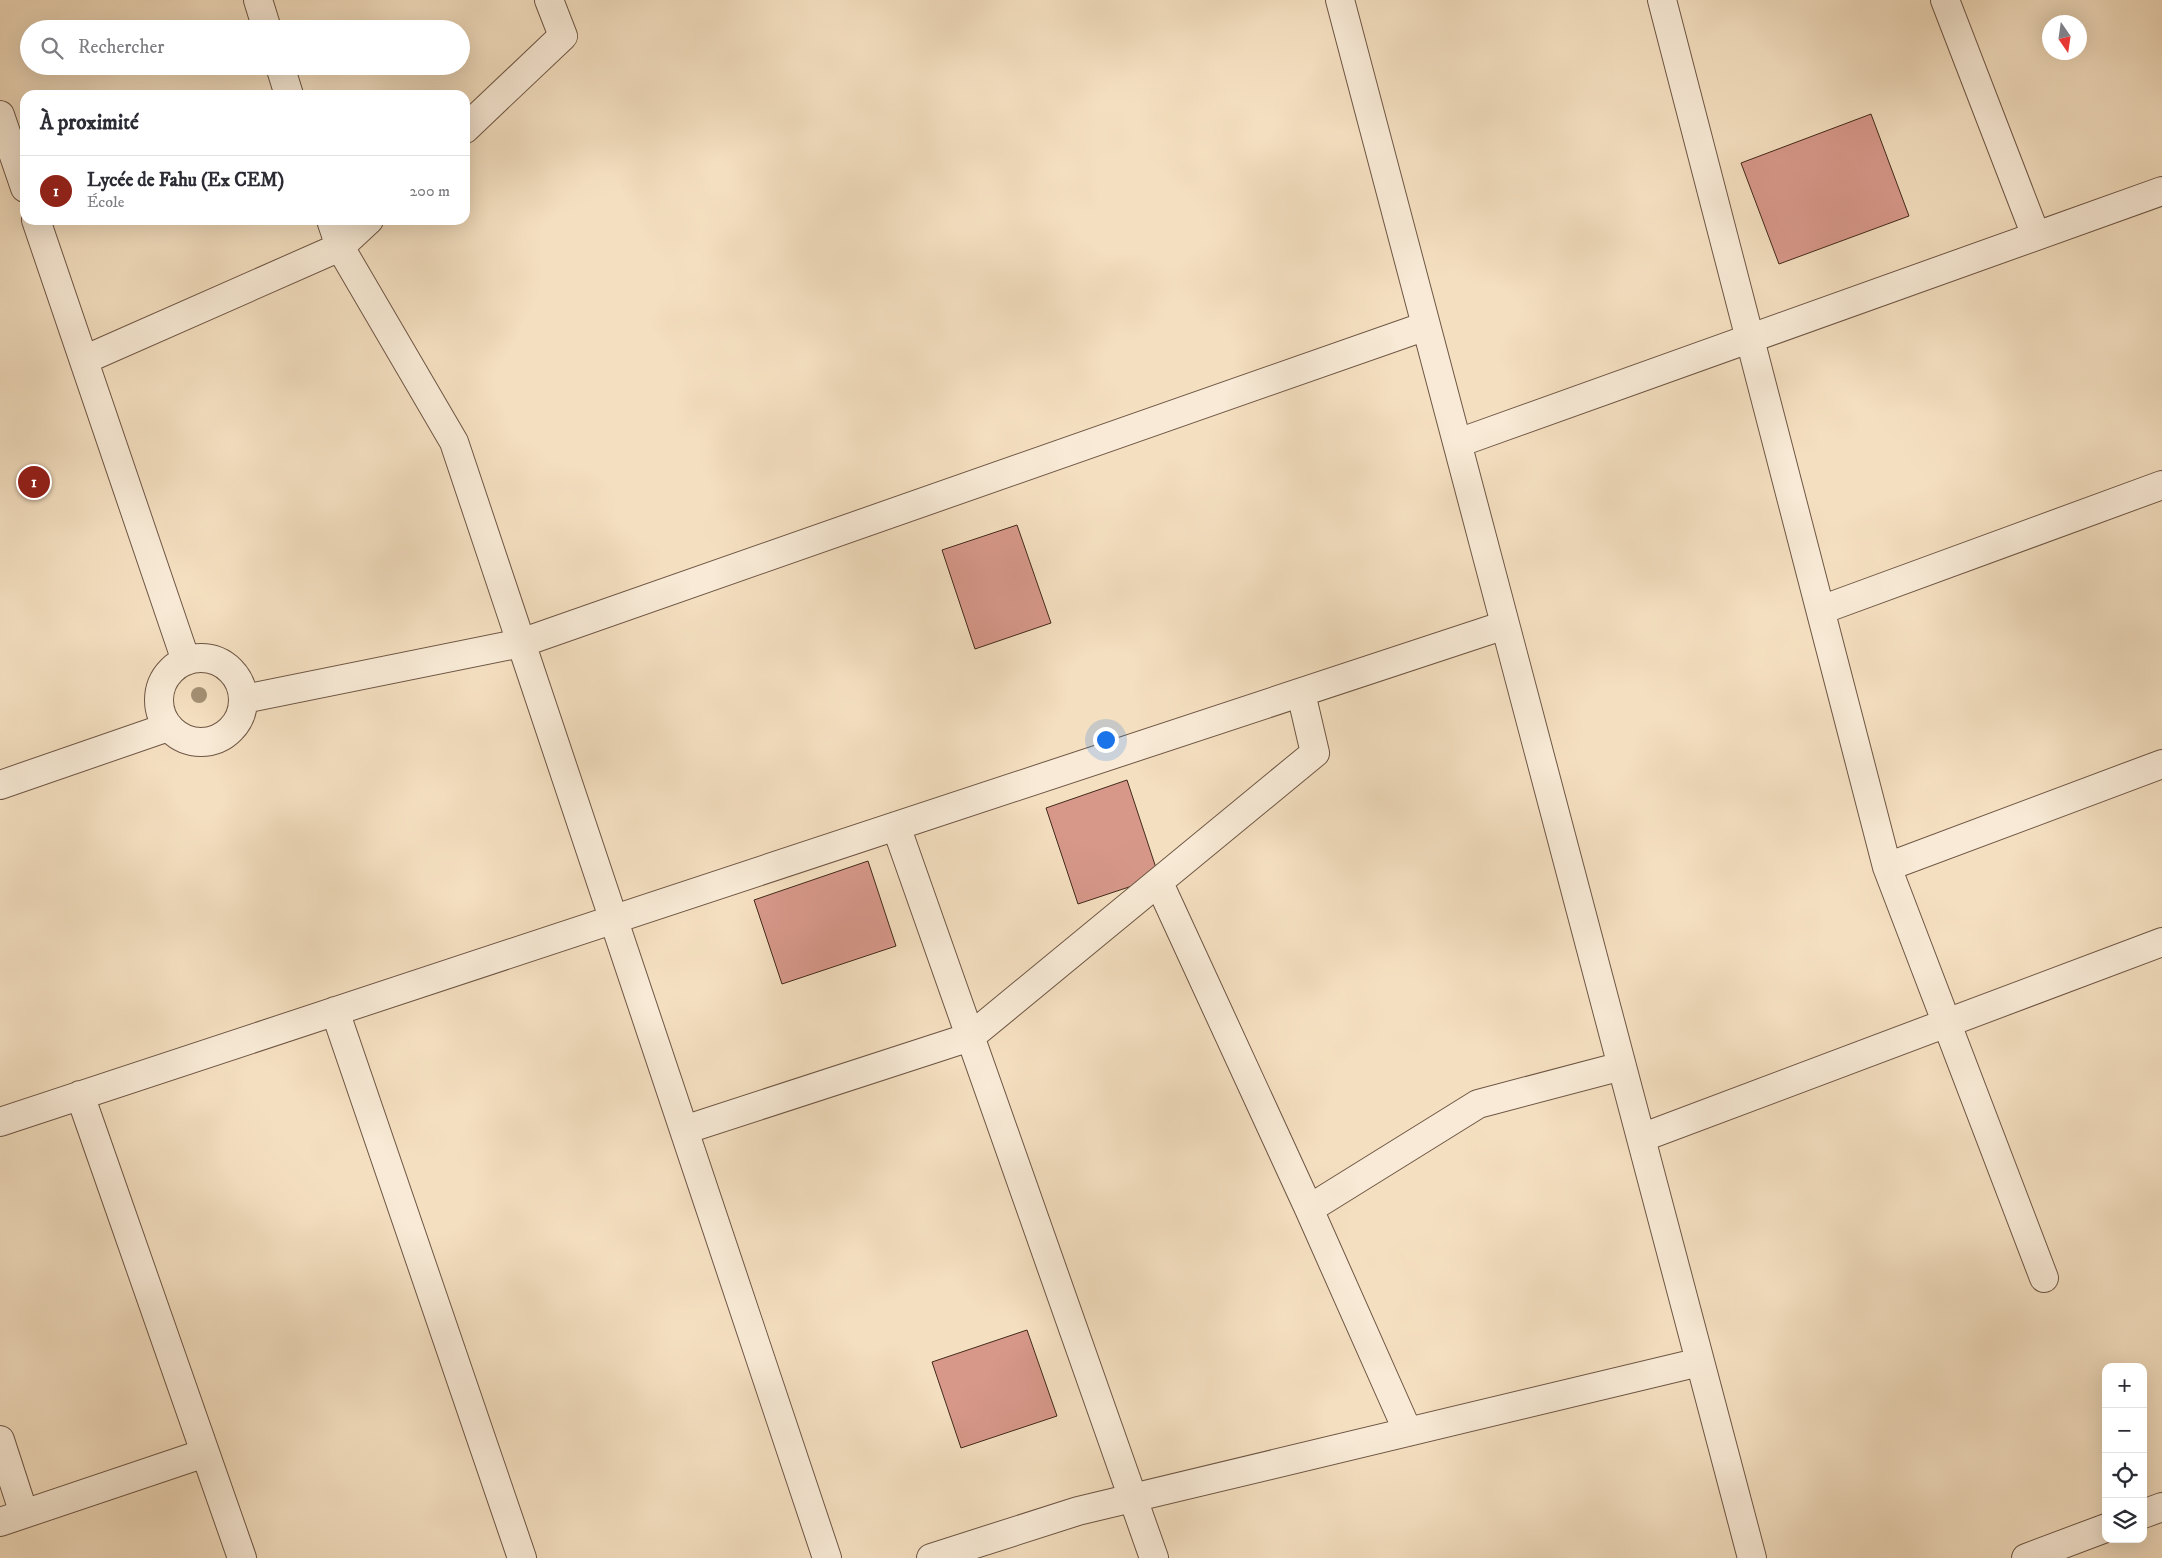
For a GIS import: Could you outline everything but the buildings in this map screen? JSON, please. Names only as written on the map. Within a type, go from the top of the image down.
[{"type":"street","points":[[258,0],[264,20]]},
{"type":"street","points":[[470,123],[563,36],[549,0]]},
{"type":"street","points":[[1340,0],[1752,1558]]},
{"type":"street","points":[[1662,0],[1887,867],[2044,1278]]},
{"type":"street","points":[[1945,0],[2036,236]]},
{"type":"street","points":[[283,75],[287,90]]},
{"type":"street","points":[[2,130],[20,175]]},
{"type":"street","points":[[1458,443],[2162,190]]},
{"type":"street","points":[[38,225],[186,661]]},
{"type":"street","points":[[333,225],[340,247],[454,442],[827,1558]]},
{"type":"street","points":[[84,360],[340,247],[363,225]]},
{"type":"street","points":[[244,699],[521,643],[1426,326]]},
{"type":"street","points":[[1821,610],[2162,485]]},
{"type":"street","points":[[0,1122],[1506,624]]},
{"type":"street","points":[[199,659],[212,660],[228,668],[239,682],[244,699],[239,719],[225,735],[206,742],[185,740],[168,727],[160,714],[158,698],[163,683],[173,670],[186,661],[199,659]]},
{"type":"street","points":[[684,1130],[970,1037],[1315,753],[1301,693]]},
{"type":"street","points":[[0,785],[168,727]]},
{"type":"street","points":[[1887,867],[2162,764]]},
{"type":"street","points":[[896,826],[1154,1558]]},
{"type":"street","points":[[1159,883],[1309,1209],[1408,1432]]},
{"type":"street","points":[[1641,1138],[2162,942]]},
{"type":"street","points":[[335,1011],[522,1558]]},
{"type":"street","points":[[1309,1209],[1478,1104],[1622,1066]]},
{"type":"street","points":[[80,1096],[242,1558]]},
{"type":"street","points":[[931,1558],[1078,1511],[1700,1362]]},
{"type":"street","points":[[0,1440],[12,1518],[205,1453]]},
{"type":"street","points":[[2147,1513],[2162,1507]]},
{"type":"street","points":[[2026,1558],[2102,1530]]},
{"type":"place","name":"Lycée de Fahu (Ex CEM)","points":[[34,482]]}]
